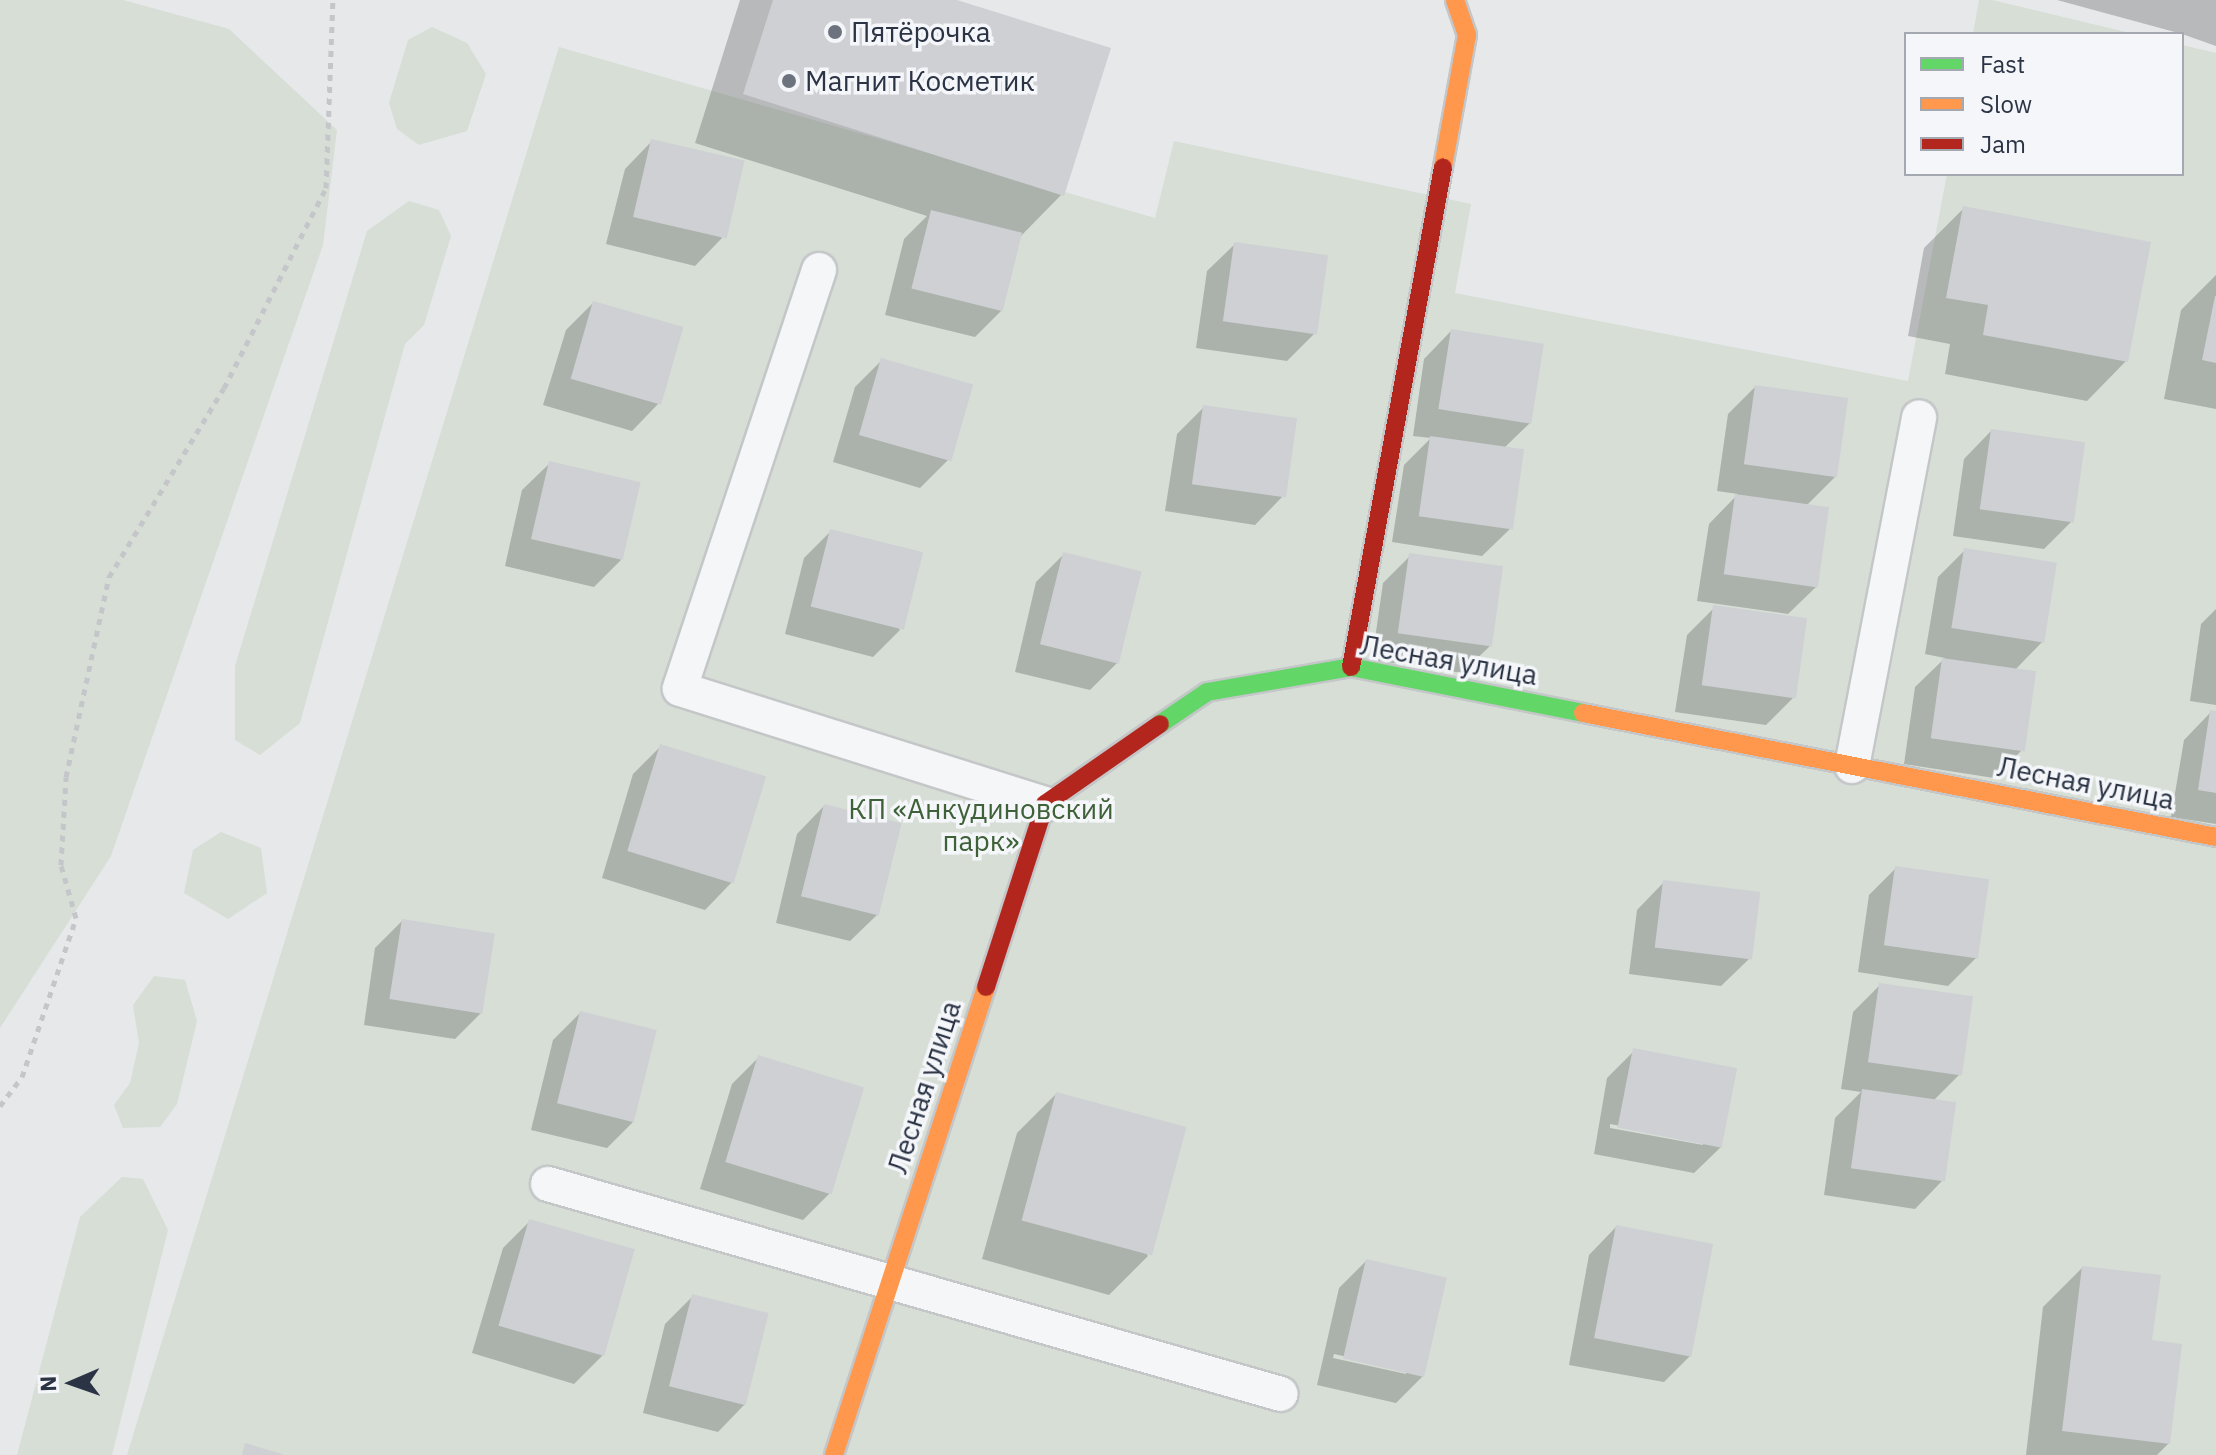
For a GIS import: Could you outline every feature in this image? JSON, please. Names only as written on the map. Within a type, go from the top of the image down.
[{"type":"street","points":[[1351,667],[1467,35],[1455,0]]},
{"type":"street","name":"Лесная улица","points":[[834,1455],[1045,804],[1207,692],[1351,667],[2216,837]]},
{"type":"lane","points":[[819,270],[680,689],[1045,804]]},
{"type":"lane","points":[[1852,766],[1919,417]]},
{"type":"lane","points":[[548,1184],[1281,1394]]},
{"type":"path","points":[[0,1106],[22,1077],[76,918],[61,865],[66,777],[109,577],[224,388],[326,188],[333,0]]},
{"type":"green space","points":[[0,0],[123,0],[229,29],[337,130],[323,245],[111,856],[0,1028]]},
{"type":"green space","points":[[1979,0],[1992,0],[2126,32],[1973,32]]},
{"type":"green space","points":[[432,27],[467,43],[486,74],[467,131],[419,145],[397,129],[389,103],[408,40]]},
{"type":"green space","name":"КП «Анкудиновский парк»","points":[[2184,45],[2216,53],[2216,1455],[127,1455],[559,47],[1155,218],[1174,141],[1471,204],[1455,293],[1908,381],[1947,176],[2184,176]]},
{"type":"green space","points":[[409,201],[439,210],[451,236],[424,325],[405,344],[300,723],[260,755],[235,740],[235,666],[367,231]]},
{"type":"green space","points":[[221,832],[261,848],[267,893],[228,919],[184,893],[193,850]]},
{"type":"green space","points":[[154,976],[185,980],[197,1021],[177,1104],[160,1127],[123,1128],[114,1105],[130,1083],[139,1043],[133,1005]]},
{"type":"green space","points":[[122,1177],[143,1179],[168,1230],[112,1455],[17,1455],[80,1217]]},
{"type":"building","points":[[773,0],[957,0],[1111,48],[1064,196],[743,94]]},
{"type":"building","points":[[651,139],[745,161],[727,239],[633,217]]},
{"type":"building","points":[[1963,206],[2151,242],[2128,362],[1983,335],[1988,305],[1946,298]]},
{"type":"building","points":[[931,210],[1022,233],[1003,311],[911,289]]},
{"type":"building","points":[[1234,242],[1328,255],[1317,334],[1223,321]]},
{"type":"building","points":[[2216,296],[2216,363],[2202,360]]},
{"type":"building","points":[[593,301],[683,327],[661,405],[571,379]]},
{"type":"building","points":[[1451,329],[1544,344],[1531,424],[1438,409]]},
{"type":"building","points":[[881,358],[973,384],[951,461],[859,435]]},
{"type":"building","points":[[1755,385],[1848,398],[1837,477],[1744,464]]},
{"type":"building","points":[[1203,405],[1297,418],[1286,497],[1192,484]]},
{"type":"building","points":[[1991,429],[2085,442],[2074,522],[1980,509]]},
{"type":"building","points":[[1430,436],[1524,449],[1513,529],[1419,516]]},
{"type":"building","points":[[549,461],[641,482],[623,560],[531,539]]},
{"type":"building","points":[[1735,494],[1829,507],[1818,587],[1724,574]]},
{"type":"building","points":[[830,529],[923,552],[904,630],[811,607]]},
{"type":"building","points":[[1964,548],[2057,563],[2044,643],[1951,628]]},
{"type":"building","points":[[1063,552],[1142,572],[1119,664],[1040,644]]},
{"type":"building","points":[[1409,553],[1503,566],[1492,646],[1398,633]]},
{"type":"building","points":[[1713,605],[1807,618],[1796,698],[1702,685]]},
{"type":"building","points":[[1942,658],[2036,671],[2025,751],[1931,738]]},
{"type":"building","points":[[2210,710],[2216,711],[2216,793],[2198,790]]},
{"type":"building","points":[[660,744],[766,776],[733,884],[627,851]]},
{"type":"building","points":[[824,804],[902,823],[879,916],[801,896]]},
{"type":"building","points":[[1895,866],[1989,879],[1978,958],[1884,945]]},
{"type":"building","points":[[1663,880],[1760,892],[1752,959],[1655,947]]},
{"type":"building","points":[[402,919],[495,934],[482,1014],[389,999]]},
{"type":"building","points":[[1879,983],[1973,996],[1962,1075],[1868,1062]]},
{"type":"building","points":[[580,1011],[657,1030],[634,1122],[557,1103]]},
{"type":"building","points":[[1633,1048],[1737,1068],[1722,1148],[1618,1128]]},
{"type":"building","points":[[758,1055],[864,1087],[831,1195],[725,1162]]},
{"type":"building","points":[[1862,1089],[1956,1102],[1945,1181],[1851,1168]]},
{"type":"building","points":[[1056,1092],[1186,1127],[1152,1255],[1022,1220]]},
{"type":"building","points":[[529,1219],[635,1249],[604,1356],[498,1326]]},
{"type":"building","points":[[1616,1225],[1713,1244],[1691,1357],[1594,1338]]},
{"type":"building","points":[[1366,1259],[1447,1278],[1424,1377],[1343,1358]]},
{"type":"building","points":[[2082,1266],[2161,1275],[2152,1340],[2182,1344],[2170,1444],[2062,1431]]},
{"type":"building","points":[[692,1294],[769,1313],[746,1405],[669,1386]]},
{"type":"building","points":[[245,1443],[282,1454],[282,1455],[242,1455]]},
{"type":"traffic: fast","points":[[1160,724],[1207,692],[1351,667],[1583,713]]},
{"type":"traffic: slow","points":[[1443,167],[1467,35],[1455,0]]},
{"type":"traffic: slow","points":[[1583,713],[2216,837]]},
{"type":"traffic: slow","points":[[834,1455],[986,987]]},
{"type":"traffic: jam","points":[[1351,667],[1443,167]]},
{"type":"traffic: jam","points":[[986,987],[1045,804],[1160,724]]},
{"type":"place","name":"Пятёрочка","points":[[835,32]]},
{"type":"place","name":"Магнит Косметик","points":[[789,81]]}]
